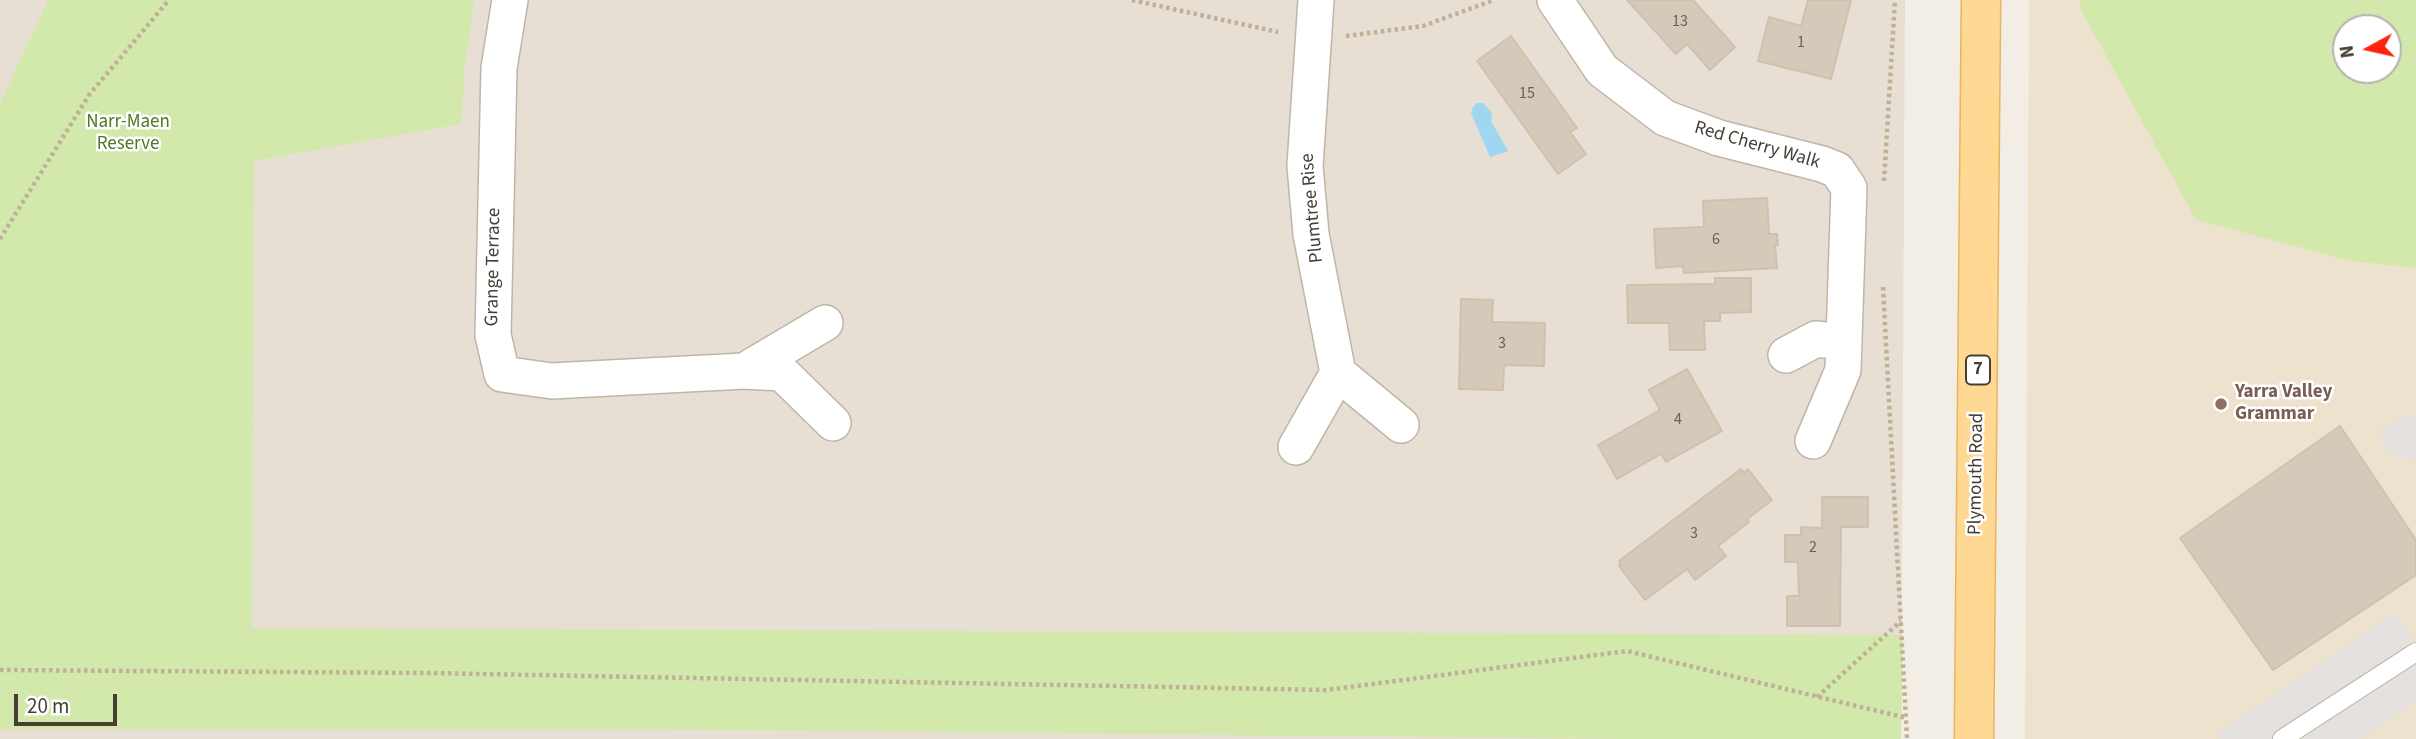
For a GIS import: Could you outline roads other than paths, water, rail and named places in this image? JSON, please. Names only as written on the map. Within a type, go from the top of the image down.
[{"type":"main road","name":"Plymouth Road","points":[[1974,739],[1981,0]]},
{"type":"street","name":"Grange Terrace","points":[[510,0],[499,68],[493,335],[502,374],[552,381],[744,371],[782,373],[833,423]]},
{"type":"street","name":"Plumtree Rise","points":[[1316,0],[1305,166],[1311,234],[1338,373]]},
{"type":"street","name":"Red Cherry Walk","points":[[1555,0],[1602,70],[1665,118],[1719,138],[1822,164],[1837,170],[1849,188],[1843,370],[1813,441]]},
{"type":"street","name":"Grange Terrace","points":[[744,371],[825,323]]},
{"type":"street","points":[[1786,355],[1816,340],[1844,342]]},
{"type":"street","points":[[1296,447],[1338,373],[1401,425]]},
{"type":"lane","points":[[2282,739],[2416,652]]},
{"type":"water","points":[[1477,103],[1483,103],[1492,113],[1491,121],[1508,151],[1490,157],[1471,113]]},
{"type":"place","name":"Yarra Valley Grammar","points":[[2221,404]]},
{"type":"park label","name":"Narr-Maen Reserve","points":[[128,134]]}]
